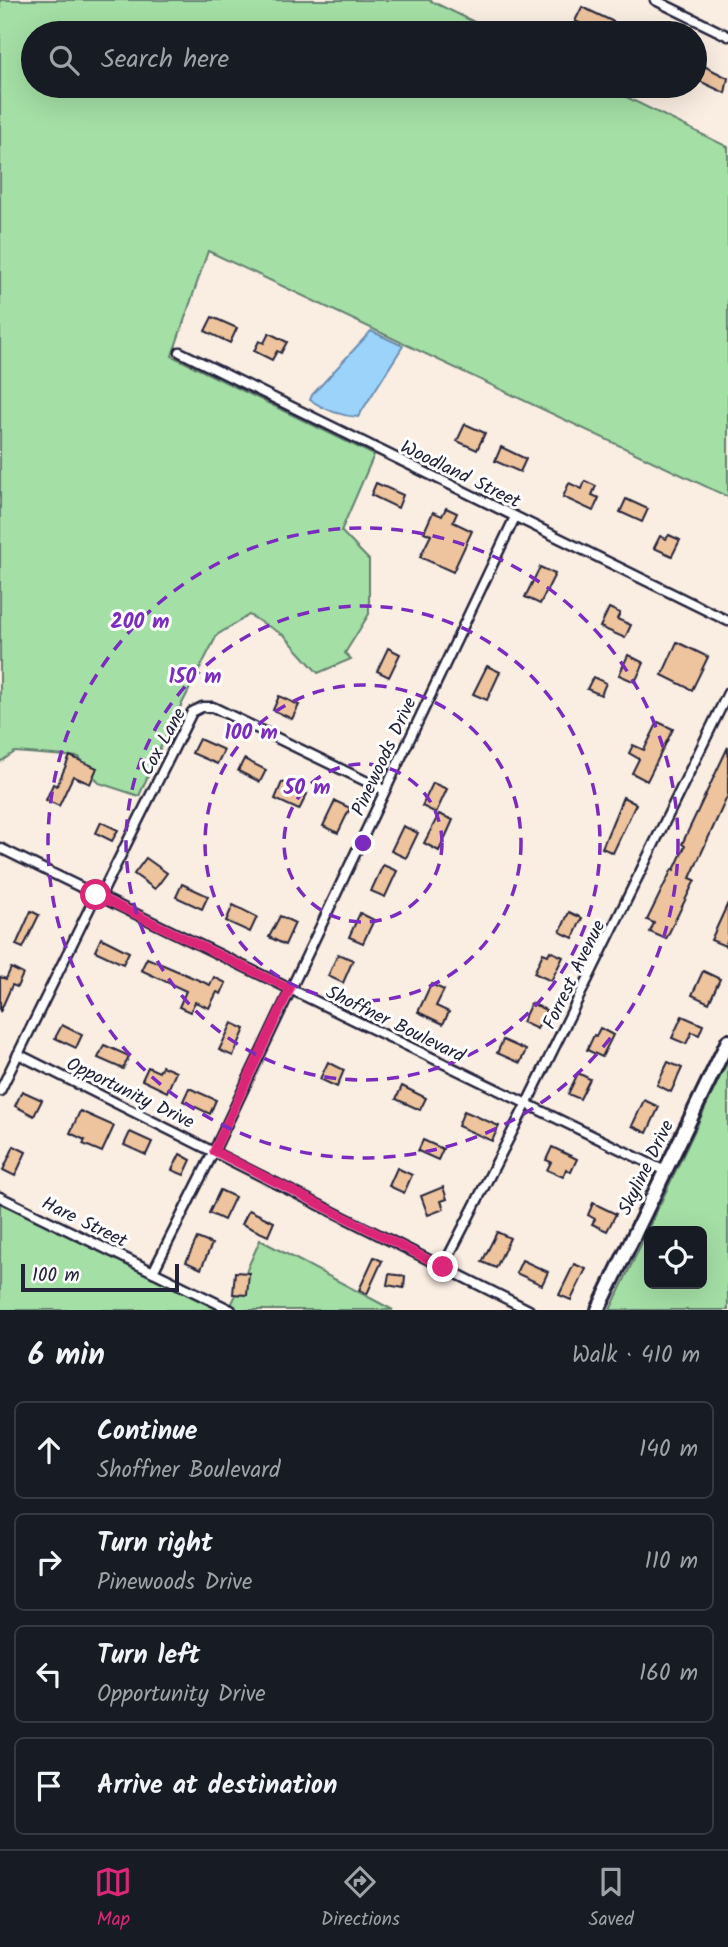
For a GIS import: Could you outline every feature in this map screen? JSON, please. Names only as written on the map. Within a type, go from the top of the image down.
[{"type":"street","points":[[655,0],[698,21]]},
{"type":"street","points":[[707,26],[728,36]]},
{"type":"street","name":"Woodland Street","points":[[180,352],[728,621]]},
{"type":"street","name":"Pinewoods Drive","points":[[153,1272],[214,1151],[515,517]]},
{"type":"street","name":"Forrest Avenue","points":[[443,1267],[527,1103],[728,693]]},
{"type":"street","name":"Cox Lane","points":[[98,896],[192,712],[202,707],[213,707],[384,790]]},
{"type":"street","name":"Shoffner Boulevard","points":[[0,848],[665,1171]]},
{"type":"street","points":[[0,1091],[98,896]]},
{"type":"street","name":"Skyline Drive","points":[[598,1310],[728,1041]]},
{"type":"street","name":"Opportunity Drive","points":[[18,1054],[529,1310]]},
{"type":"street","name":"Hare Street","points":[[0,1196],[231,1310]]},
{"type":"green space","points":[[0,0],[429,0],[472,21],[21,21],[21,98],[628,98],[728,147],[728,497],[208,251],[172,356],[374,455],[341,531],[369,560],[369,614],[345,653],[351,659],[318,673],[285,636],[249,615],[217,635],[167,733],[139,796],[99,783],[79,757],[15,752],[0,762]]},
{"type":"green space","points":[[728,1060],[728,1310],[610,1310],[644,1238],[644,1289],[707,1289],[707,1226],[650,1226]]},
{"type":"green space","points":[[0,1202],[230,1308],[260,1240],[393,1310],[0,1310]]},
{"type":"water","points":[[371,331],[403,346],[358,417],[333,412],[310,400],[312,395]]},
{"type":"building","points":[[582,7],[612,21],[575,21]]},
{"type":"building","points":[[707,68],[728,78],[725,93],[707,85]]},
{"type":"building","points":[[212,317],[237,328],[230,343],[205,331]]},
{"type":"building","points":[[269,333],[287,342],[281,353],[277,351],[272,360],[254,351],[259,341],[264,343]]},
{"type":"building","points":[[465,424],[485,433],[477,450],[457,441]]},
{"type":"building","points":[[501,447],[526,459],[520,472],[495,461]]},
{"type":"building","points":[[585,481],[596,486],[592,495],[599,498],[593,511],[563,497],[569,483],[582,489]]},
{"type":"building","points":[[376,483],[403,495],[398,508],[371,495]]},
{"type":"building","points":[[626,499],[648,509],[642,522],[620,512]]},
{"type":"building","points":[[446,508],[457,513],[453,522],[472,531],[453,572],[420,557],[431,535],[424,532],[433,512],[442,516]]},
{"type":"building","points":[[669,535],[680,540],[672,556],[654,548],[660,536],[666,539]]},
{"type":"building","points":[[540,567],[555,574],[540,604],[525,597]]},
{"type":"building","points":[[609,608],[620,613],[617,619],[631,625],[625,638],[600,627]]},
{"type":"building","points":[[677,642],[708,657],[692,690],[662,675]]},
{"type":"building","points":[[388,648],[400,654],[389,677],[377,671]]},
{"type":"building","points":[[628,655],[644,663],[635,682],[619,675]]},
{"type":"building","points":[[487,666],[500,672],[487,700],[473,694]]},
{"type":"building","points":[[593,677],[606,683],[601,695],[587,689]]},
{"type":"building","points":[[279,696],[299,705],[292,719],[273,710]]},
{"type":"building","points":[[658,722],[673,729],[647,781],[632,773],[639,759],[629,753],[633,745],[644,750]]},
{"type":"building","points":[[199,739],[224,750],[217,764],[192,753]]},
{"type":"building","points":[[728,747],[728,795],[690,878],[695,880],[666,939],[650,932],[654,923],[647,920],[672,869],[674,870],[685,846],[682,844]]},
{"type":"building","points":[[70,756],[97,768],[90,784],[73,776],[59,806],[46,800],[53,784],[57,786]]},
{"type":"building","points":[[244,759],[266,770],[260,782],[238,771]]},
{"type":"building","points":[[282,782],[307,794],[299,810],[275,799]]},
{"type":"building","points":[[433,783],[447,789],[436,813],[422,806]]},
{"type":"building","points":[[623,797],[636,804],[613,853],[602,848]]},
{"type":"building","points":[[335,801],[350,808],[338,833],[323,826]]},
{"type":"building","points":[[439,814],[453,820],[439,851],[424,843]]},
{"type":"building","points":[[101,822],[118,830],[112,841],[96,833]]},
{"type":"building","points":[[403,826],[418,833],[406,858],[391,851]]},
{"type":"building","points":[[146,858],[167,873],[155,889],[134,874]]},
{"type":"building","points":[[383,865],[397,871],[385,897],[371,891]]},
{"type":"building","points":[[182,884],[208,896],[202,909],[176,897]]},
{"type":"building","points":[[728,903],[728,939],[725,946],[711,940]]},
{"type":"building","points":[[233,905],[257,917],[250,932],[226,921]]},
{"type":"building","points":[[31,911],[39,915],[23,948],[16,945]]},
{"type":"building","points":[[569,912],[582,918],[573,938],[560,932]]},
{"type":"building","points":[[360,913],[374,920],[363,943],[349,937]]},
{"type":"building","points":[[280,916],[295,923],[285,945],[269,937]]},
{"type":"building","points":[[101,938],[129,952],[123,964],[95,951]]},
{"type":"building","points":[[550,951],[563,957],[551,981],[534,973],[543,953],[548,955]]},
{"type":"building","points":[[338,954],[353,960],[343,983],[328,976]]},
{"type":"building","points":[[147,958],[210,985],[214,977],[226,983],[221,994],[217,992],[209,1008],[195,1002],[190,1012],[179,1007],[186,991],[141,970]]},
{"type":"building","points":[[11,968],[23,974],[17,987],[12,985],[0,1012],[0,977],[6,979]]},
{"type":"building","points":[[703,971],[720,979],[709,1003],[692,995]]},
{"type":"building","points":[[431,984],[444,990],[436,1006],[449,1012],[443,1024],[418,1012]]},
{"type":"building","points":[[531,1003],[546,1010],[537,1029],[522,1022]]},
{"type":"building","points":[[682,1016],[703,1025],[699,1035],[692,1032],[686,1044],[672,1038]]},
{"type":"building","points":[[232,1023],[245,1029],[233,1056],[219,1050]]},
{"type":"building","points":[[62,1025],[82,1035],[76,1048],[55,1038]]},
{"type":"building","points":[[600,1028],[613,1035],[602,1057],[587,1050]]},
{"type":"building","points":[[503,1040],[526,1050],[520,1063],[497,1053]]},
{"type":"building","points":[[104,1045],[129,1056],[123,1069],[98,1058]]},
{"type":"building","points":[[328,1062],[344,1070],[337,1087],[320,1079]]},
{"type":"building","points":[[668,1062],[682,1068],[671,1092],[657,1085]]},
{"type":"building","points":[[162,1066],[176,1072],[167,1092],[142,1080],[148,1067],[159,1072]]},
{"type":"building","points":[[578,1073],[590,1079],[580,1099],[568,1094]]},
{"type":"building","points":[[402,1086],[426,1098],[420,1110],[396,1099]]},
{"type":"building","points":[[189,1088],[216,1100],[210,1114],[183,1101]]},
{"type":"building","points":[[22,1091],[42,1100],[34,1116],[15,1106]]},
{"type":"building","points":[[644,1100],[659,1107],[647,1133],[632,1126]]},
{"type":"building","points":[[80,1111],[114,1126],[102,1152],[83,1144],[85,1140],[70,1133]]},
{"type":"building","points":[[464,1111],[499,1126],[492,1141],[458,1126]]},
{"type":"building","points":[[130,1132],[152,1142],[146,1155],[124,1145]]},
{"type":"building","points":[[423,1140],[443,1149],[438,1160],[418,1151]]},
{"type":"building","points":[[14,1146],[26,1152],[15,1176],[3,1170]]},
{"type":"building","points":[[552,1147],[577,1159],[571,1172],[566,1169],[563,1177],[547,1170],[551,1162],[546,1160]]},
{"type":"building","points":[[180,1154],[191,1160],[184,1175],[172,1170]]},
{"type":"building","points":[[397,1168],[412,1175],[404,1193],[389,1186]]},
{"type":"building","points":[[443,1187],[447,1199],[441,1201],[444,1209],[428,1215],[421,1196]]},
{"type":"building","points":[[220,1190],[235,1197],[224,1220],[209,1213]]},
{"type":"building","points":[[593,1203],[616,1214],[607,1231],[592,1224],[595,1219],[588,1215]]},
{"type":"building","points":[[249,1210],[274,1222],[268,1236],[242,1224]]},
{"type":"building","points":[[497,1232],[510,1238],[496,1268],[482,1262]]},
{"type":"building","points":[[197,1238],[212,1244],[201,1269],[186,1262]]},
{"type":"building","points":[[374,1257],[382,1261],[367,1294],[359,1290]]},
{"type":"building","points":[[522,1260],[548,1272],[542,1285],[516,1273]]},
{"type":"building","points":[[574,1264],[586,1269],[571,1300],[559,1295]]},
{"type":"building","points":[[235,1272],[249,1273],[247,1295],[233,1294]]},
{"type":"building","points":[[389,1274],[405,1276],[404,1288],[387,1285]]},
{"type":"route","points":[[96,895],[290,989],[214,1151],[443,1267]]}]
